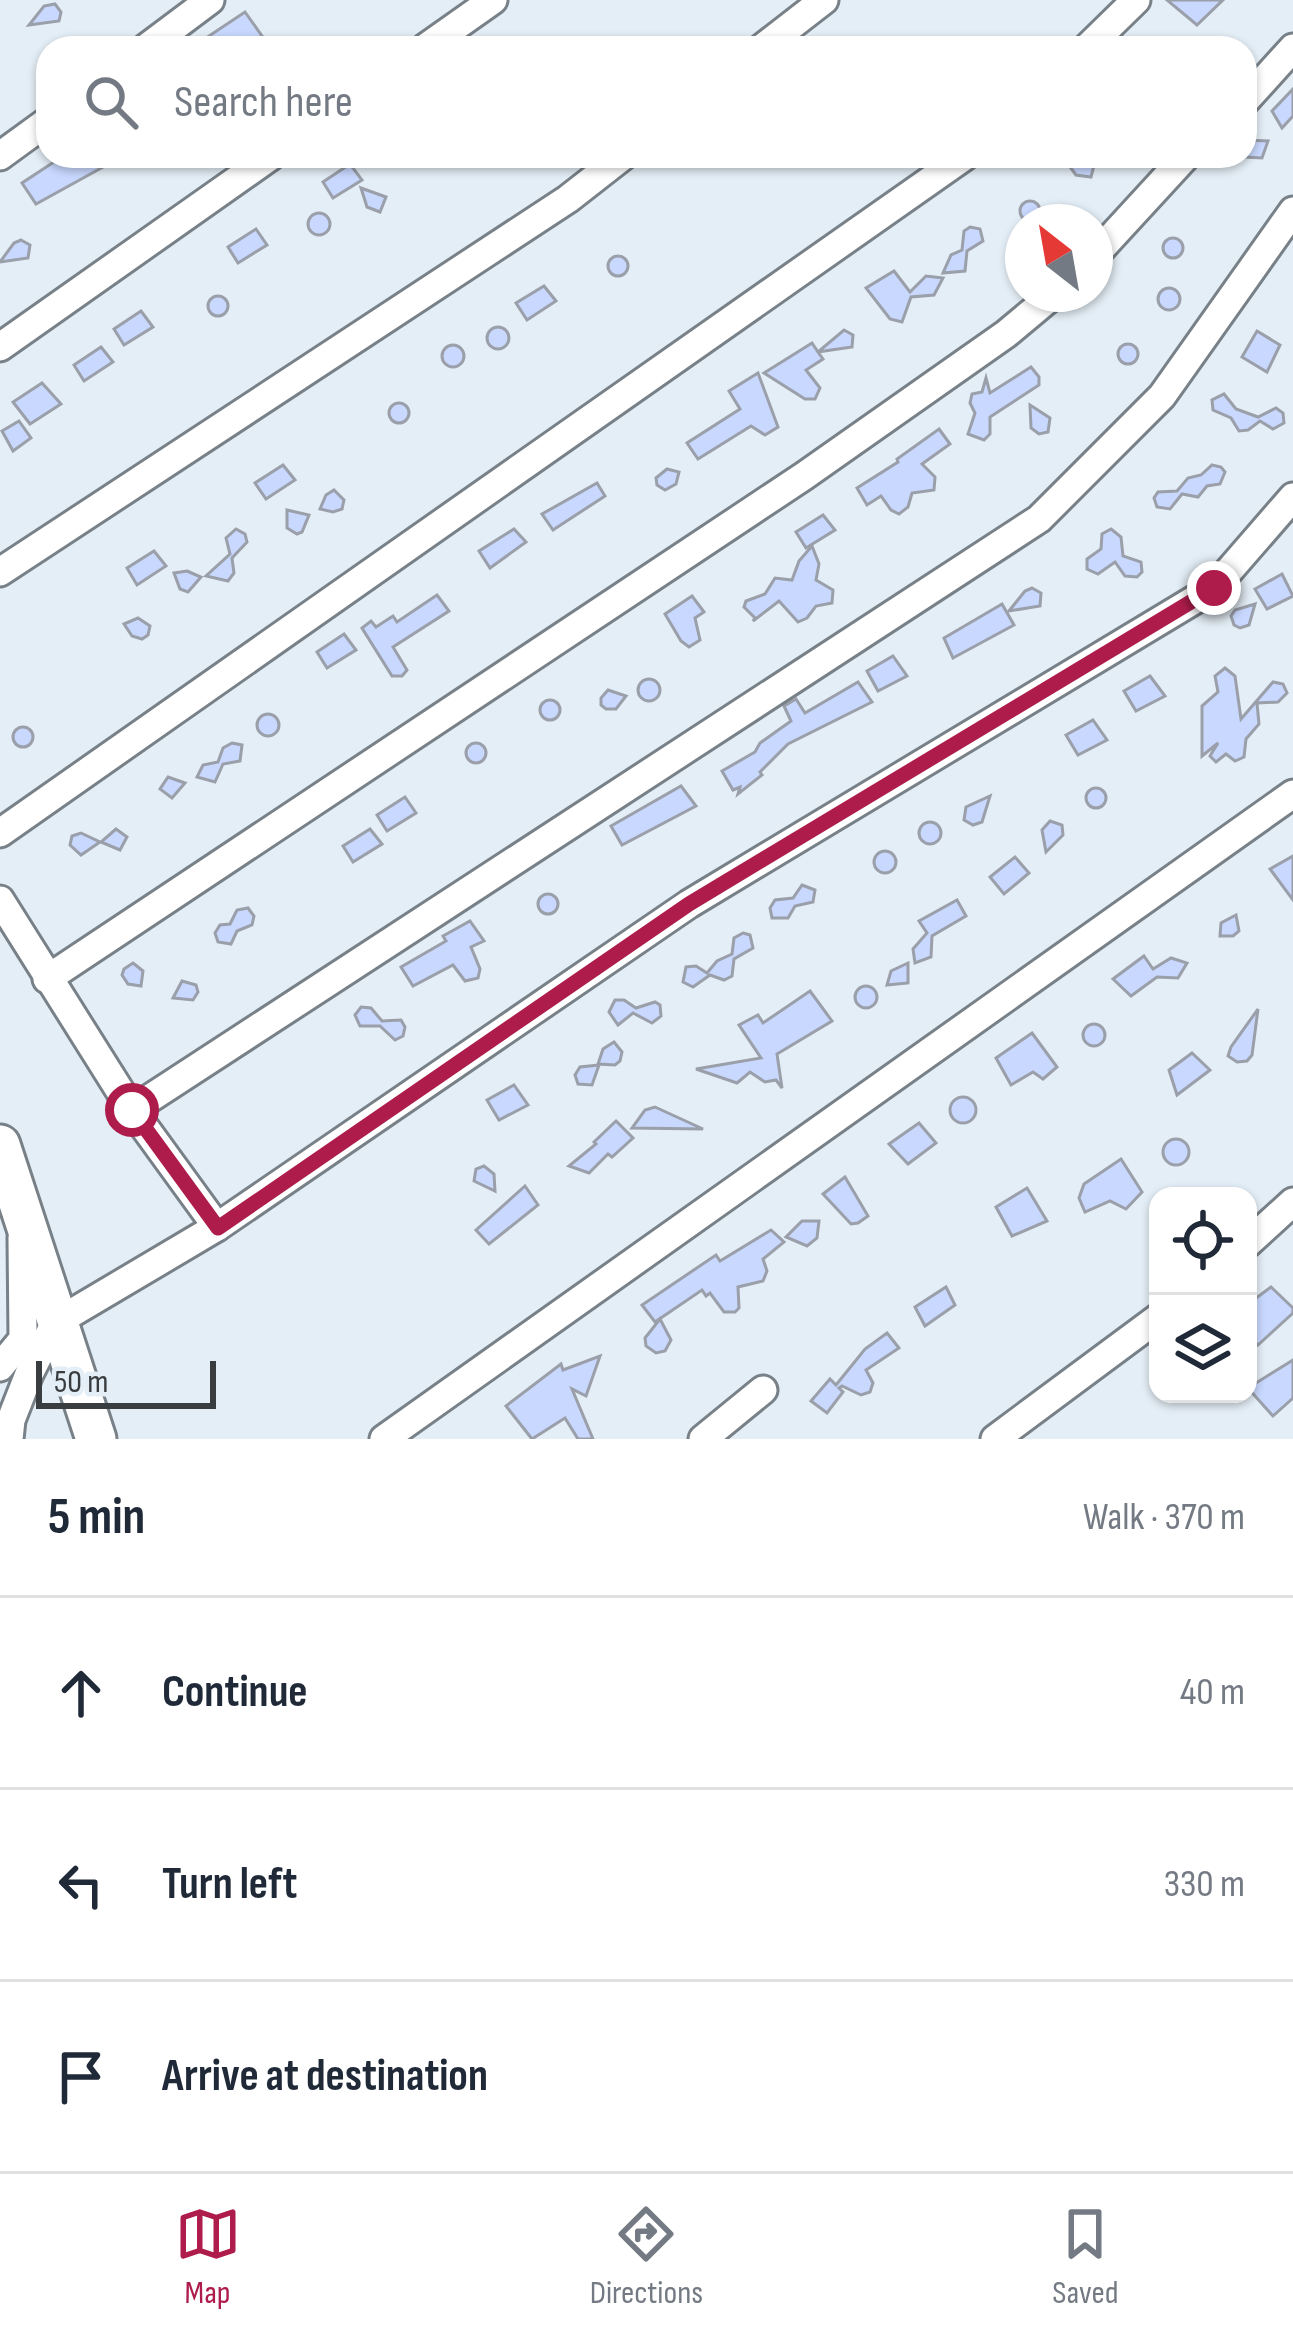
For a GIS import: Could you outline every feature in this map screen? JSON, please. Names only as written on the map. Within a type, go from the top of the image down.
[{"type":"street","points":[[162,36],[210,0]]},
{"type":"street","points":[[441,36],[493,0]]},
{"type":"street","points":[[778,36],[824,0]]},
{"type":"street","points":[[1099,36],[1136,0]]},
{"type":"street","points":[[1257,87],[1293,48]]},
{"type":"street","points":[[0,156],[36,130]]},
{"type":"street","points":[[0,346],[254,168]]},
{"type":"street","points":[[0,572],[568,199],[608,168]]},
{"type":"street","points":[[0,833],[947,168]]},
{"type":"street","points":[[1113,236],[1175,168]]},
{"type":"street","points":[[132,1110],[1040,519],[1162,396],[1293,211]]},
{"type":"street","points":[[47,979],[804,476],[1032,312]]},
{"type":"street","points":[[9,1439],[28,1374],[55,1322],[218,1228],[689,904],[1214,588],[1293,497]]},
{"type":"street","points":[[384,1439],[1293,794]]},
{"type":"street","points":[[0,900],[132,1110],[218,1228]]},
{"type":"street","points":[[0,1145],[96,1439]]},
{"type":"street","points":[[1257,1235],[1293,1202]]},
{"type":"street","points":[[0,1367],[23,1339],[22,1216]]},
{"type":"street","points":[[995,1439],[1149,1325]]},
{"type":"street","points":[[703,1439],[764,1390]]},
{"type":"building","points":[[1167,0],[1223,0],[1197,25]]},
{"type":"building","points":[[55,4],[61,12],[59,21],[29,25],[44,6]]},
{"type":"building","points":[[245,12],[262,36],[209,36]]},
{"type":"building","points":[[1293,89],[1293,116],[1282,128],[1272,111]]},
{"type":"building","points":[[1257,141],[1268,141],[1262,158],[1257,158]]},
{"type":"building","points":[[45,168],[101,168],[36,204],[22,183]]},
{"type":"building","points":[[344,168],[353,168],[362,180],[333,198],[323,182]]},
{"type":"building","points":[[1071,168],[1093,168],[1091,177],[1076,175]]},
{"type":"building","points":[[361,188],[386,197],[380,212],[367,207]]},
{"type":"building","points":[[319,213],[330,224],[319,235],[308,224]]},
{"type":"building","points":[[256,229],[267,245],[238,263],[228,247]]},
{"type":"building","points":[[980,229],[983,241],[967,251],[965,271],[943,273],[951,255],[962,250],[964,231]]},
{"type":"building","points":[[1173,238],[1183,248],[1173,258],[1163,248]]},
{"type":"building","points":[[21,240],[30,245],[28,258],[0,262],[14,243]]},
{"type":"building","points":[[618,256],[628,266],[618,276],[608,266]]},
{"type":"building","points":[[894,271],[910,292],[926,276],[943,278],[934,295],[911,297],[902,322],[890,319],[866,288]]},
{"type":"building","points":[[544,286],[556,301],[527,320],[516,303]]},
{"type":"building","points":[[1169,288],[1180,299],[1169,310],[1158,299]]},
{"type":"building","points":[[218,296],[228,306],[218,316],[208,306]]},
{"type":"building","points":[[141,311],[153,327],[124,345],[114,329]]},
{"type":"building","points":[[498,327],[509,338],[498,349],[487,338]]},
{"type":"building","points":[[844,330],[853,335],[852,347],[818,352]]},
{"type":"building","points":[[1257,331],[1280,345],[1267,372],[1242,357]]},
{"type":"building","points":[[812,343],[823,359],[806,370],[820,388],[815,399],[805,399],[764,373]]},
{"type":"building","points":[[1128,344],[1138,354],[1128,364],[1118,354]]},
{"type":"building","points":[[453,345],[464,356],[453,367],[442,356]]},
{"type":"building","points":[[101,347],[113,362],[84,381],[74,365]]},
{"type":"building","points":[[1031,367],[1039,385],[990,417],[990,434],[984,440],[968,434],[975,413],[972,394],[982,392],[986,378],[990,393]]},
{"type":"building","points":[[758,373],[778,427],[765,435],[751,426],[698,459],[687,443],[740,409],[729,391]]},
{"type":"building","points":[[42,383],[61,404],[30,424],[13,402]]},
{"type":"building","points":[[1224,394],[1236,409],[1258,417],[1276,408],[1283,413],[1284,423],[1273,429],[1260,421],[1239,431],[1231,418],[1213,410],[1212,400]]},
{"type":"building","points":[[399,403],[409,413],[399,423],[389,413]]},
{"type":"building","points":[[1030,405],[1050,418],[1048,432],[1039,434],[1031,428]]},
{"type":"building","points":[[19,421],[31,438],[13,451],[2,431]]},
{"type":"building","points":[[939,429],[950,444],[922,464],[935,477],[934,490],[912,493],[908,507],[899,514],[881,496],[867,505],[857,488]]},
{"type":"building","points":[[283,465],[295,480],[266,499],[255,483]]},
{"type":"building","points":[[1212,465],[1225,472],[1220,484],[1207,486],[1198,497],[1182,494],[1170,509],[1157,507],[1158,492],[1177,491],[1188,478]]},
{"type":"building","points":[[667,469],[679,472],[676,484],[665,490],[656,478]]},
{"type":"building","points":[[597,483],[605,496],[553,530],[542,514]]},
{"type":"building","points":[[334,490],[344,500],[342,509],[320,509],[326,495]]},
{"type":"building","points":[[287,510],[309,515],[302,532],[287,528]]},
{"type":"building","points":[[823,515],[835,530],[806,548],[796,532]]},
{"type":"building","points":[[236,529],[245,534],[247,542],[232,558],[234,573],[228,581],[206,576],[230,554],[226,538]]},
{"type":"building","points":[[514,529],[526,542],[490,568],[479,551]]},
{"type":"building","points":[[1111,529],[1121,537],[1123,556],[1141,562],[1137,577],[1125,576],[1115,562],[1098,574],[1087,569],[1087,559],[1101,549],[1102,534]]},
{"type":"building","points":[[812,546],[819,564],[816,580],[833,590],[832,603],[816,606],[798,622],[779,601],[753,621],[744,607],[746,601],[765,594],[775,578],[792,580]]},
{"type":"building","points":[[154,551],[166,566],[137,585],[127,568]]},
{"type":"building","points":[[187,571],[201,577],[188,592],[180,589],[174,573]]},
{"type":"building","points":[[1282,574],[1293,596],[1267,609],[1255,589]]},
{"type":"building","points":[[1032,588],[1041,593],[1040,606],[1009,611],[1025,591]]},
{"type":"building","points":[[437,595],[449,611],[393,647],[407,670],[402,676],[392,676],[362,628],[371,621],[376,627],[393,616],[397,622]]},
{"type":"building","points":[[692,596],[704,612],[695,618],[700,640],[689,647],[665,614]]},
{"type":"building","points":[[1002,604],[1014,625],[953,658],[944,638]]},
{"type":"building","points":[[1255,604],[1249,625],[1234,625],[1235,610]]},
{"type":"building","points":[[138,618],[150,626],[142,639],[132,636],[124,624]]},
{"type":"building","points":[[344,634],[356,650],[327,668],[317,652]]},
{"type":"building","points":[[893,656],[907,676],[878,691],[867,671]]},
{"type":"building","points":[[1225,668],[1235,676],[1241,719],[1273,682],[1283,684],[1287,693],[1278,702],[1257,703],[1259,724],[1246,739],[1244,757],[1235,761],[1226,754],[1216,762],[1210,756],[1218,743],[1202,756],[1202,706],[1218,692],[1215,676]]},
{"type":"building","points":[[1150,676],[1165,696],[1136,711],[1124,691]]},
{"type":"building","points":[[649,679],[660,690],[649,701],[638,690]]},
{"type":"building","points":[[858,682],[872,702],[788,744],[762,775],[738,794],[740,787],[733,790],[722,771],[755,752],[791,721],[784,706],[796,699],[805,713]]},
{"type":"building","points":[[608,690],[626,696],[616,709],[601,705]]},
{"type":"building","points":[[550,700],[560,710],[550,720],[540,710]]},
{"type":"building","points":[[268,714],[279,725],[268,736],[257,725]]},
{"type":"building","points":[[1093,720],[1107,740],[1078,755],[1066,735]]},
{"type":"building","points":[[23,727],[33,737],[23,747],[13,737]]},
{"type":"building","points":[[476,743],[486,753],[476,763],[466,753]]},
{"type":"building","points":[[242,745],[240,761],[223,764],[215,782],[197,777],[203,765],[218,762],[223,748]]},
{"type":"building","points":[[168,777],[185,783],[172,798],[160,789]]},
{"type":"building","points":[[681,786],[696,806],[622,845],[611,826]]},
{"type":"building","points":[[1096,788],[1106,798],[1096,808],[1086,798]]},
{"type":"building","points":[[990,796],[982,822],[973,825],[964,820],[966,807]]},
{"type":"building","points":[[405,797],[416,813],[387,831],[377,815]]},
{"type":"building","points":[[1050,821],[1062,825],[1063,835],[1046,852],[1042,830]]},
{"type":"building","points":[[930,822],[941,833],[930,844],[919,833]]},
{"type":"building","points":[[116,829],[127,837],[120,850],[101,842]]},
{"type":"building","points":[[370,829],[382,844],[353,862],[343,846]]},
{"type":"building","points":[[81,833],[100,842],[81,855],[70,845],[72,836]]},
{"type":"building","points":[[885,851],[896,862],[885,873],[874,862]]},
{"type":"building","points":[[1293,856],[1293,900],[1270,869]]},
{"type":"building","points":[[1015,857],[1029,873],[1004,894],[990,877]]},
{"type":"building","points":[[802,885],[815,890],[813,902],[795,906],[788,918],[772,918],[770,908],[775,900],[793,898]]},
{"type":"building","points":[[548,894],[558,904],[548,914],[538,904]]},
{"type":"building","points":[[957,900],[966,916],[932,936],[931,957],[915,963],[913,949],[927,933],[919,921]]},
{"type":"building","points":[[248,908],[254,916],[252,925],[237,931],[231,944],[218,942],[215,933],[220,925],[230,924],[237,910]]},
{"type":"building","points":[[1236,915],[1239,931],[1220,936],[1221,923]]},
{"type":"building","points":[[470,921],[484,941],[471,947],[480,969],[478,978],[465,981],[453,965],[413,986],[401,967]]},
{"type":"building","points":[[750,935],[753,948],[734,959],[732,976],[724,980],[710,975],[693,987],[683,982],[686,967],[696,966],[707,973],[732,954],[734,938]]},
{"type":"building","points":[[1144,956],[1153,969],[1171,958],[1187,963],[1178,978],[1157,977],[1131,996],[1113,979]]},
{"type":"building","points":[[133,963],[143,971],[141,986],[128,984],[122,975]]},
{"type":"building","points":[[908,963],[908,983],[887,985],[891,971]]},
{"type":"building","points":[[182,981],[196,985],[193,1000],[173,998]]},
{"type":"building","points":[[866,986],[877,997],[866,1008],[855,997]]},
{"type":"building","points":[[810,991],[832,1021],[777,1054],[782,1088],[776,1080],[765,1082],[750,1072],[737,1083],[696,1069],[761,1058],[739,1025],[758,1015],[763,1023]]},
{"type":"building","points":[[615,1000],[636,1008],[655,1002],[661,1016],[652,1023],[633,1013],[618,1025],[609,1012]]},
{"type":"building","points":[[361,1007],[371,1008],[382,1021],[401,1020],[403,1036],[395,1040],[380,1026],[360,1026],[355,1015]]},
{"type":"building","points":[[1258,1009],[1252,1055],[1237,1062],[1228,1056],[1231,1047]]},
{"type":"building","points":[[1094,1024],[1105,1035],[1094,1046],[1083,1035]]},
{"type":"building","points":[[1032,1033],[1057,1067],[1043,1079],[1033,1072],[1011,1085],[996,1058]]},
{"type":"building","points":[[614,1042],[622,1052],[620,1061],[598,1064],[603,1049]]},
{"type":"building","points":[[1192,1053],[1210,1070],[1177,1095],[1169,1070]]},
{"type":"building","points":[[599,1065],[592,1085],[578,1084],[575,1075],[580,1067]]},
{"type":"building","points":[[514,1085],[528,1105],[499,1120],[487,1100]]},
{"type":"building","points":[[963,1097],[976,1110],[963,1123],[950,1110]]},
{"type":"building","points":[[655,1107],[703,1129],[632,1128],[645,1110]]},
{"type":"building","points":[[616,1121],[633,1138],[589,1173],[569,1166],[596,1144]]},
{"type":"building","points":[[919,1123],[936,1143],[908,1164],[889,1144]]},
{"type":"building","points":[[1176,1139],[1189,1152],[1176,1165],[1163,1152]]},
{"type":"building","points":[[1121,1159],[1142,1192],[1126,1209],[1110,1201],[1085,1212],[1079,1198],[1084,1184]]},
{"type":"building","points":[[484,1166],[494,1174],[495,1191],[474,1181],[476,1169]]},
{"type":"building","points":[[845,1177],[868,1216],[858,1223],[851,1224],[823,1194]]},
{"type":"building","points":[[525,1186],[538,1205],[489,1244],[476,1230]]},
{"type":"building","points":[[1027,1188],[1047,1221],[1012,1236],[996,1207]]},
{"type":"building","points":[[802,1221],[819,1221],[817,1238],[807,1246],[786,1237]]},
{"type":"building","points":[[771,1230],[784,1242],[763,1259],[767,1271],[763,1281],[738,1287],[735,1312],[724,1312],[702,1290],[655,1322],[642,1305],[716,1255],[720,1261]]},
{"type":"building","points":[[946,1287],[955,1305],[925,1326],[915,1307]]},
{"type":"building","points":[[1271,1287],[1293,1308],[1258,1345],[1257,1344],[1257,1297]]},
{"type":"building","points":[[660,1319],[671,1340],[665,1351],[656,1353],[646,1346],[645,1338]]},
{"type":"building","points":[[887,1333],[899,1348],[866,1370],[873,1383],[870,1392],[861,1395],[842,1386],[843,1392],[827,1413],[811,1401],[830,1379],[836,1385],[865,1349]]},
{"type":"building","points":[[600,1356],[586,1396],[572,1389],[593,1439],[578,1439],[565,1418],[532,1439],[506,1406],[561,1364],[563,1370]]},
{"type":"building","points":[[1293,1360],[1293,1398],[1273,1416],[1257,1398],[1257,1382]]},
{"type":"route","points":[[132,1110],[218,1228],[689,904],[1214,588]]}]
